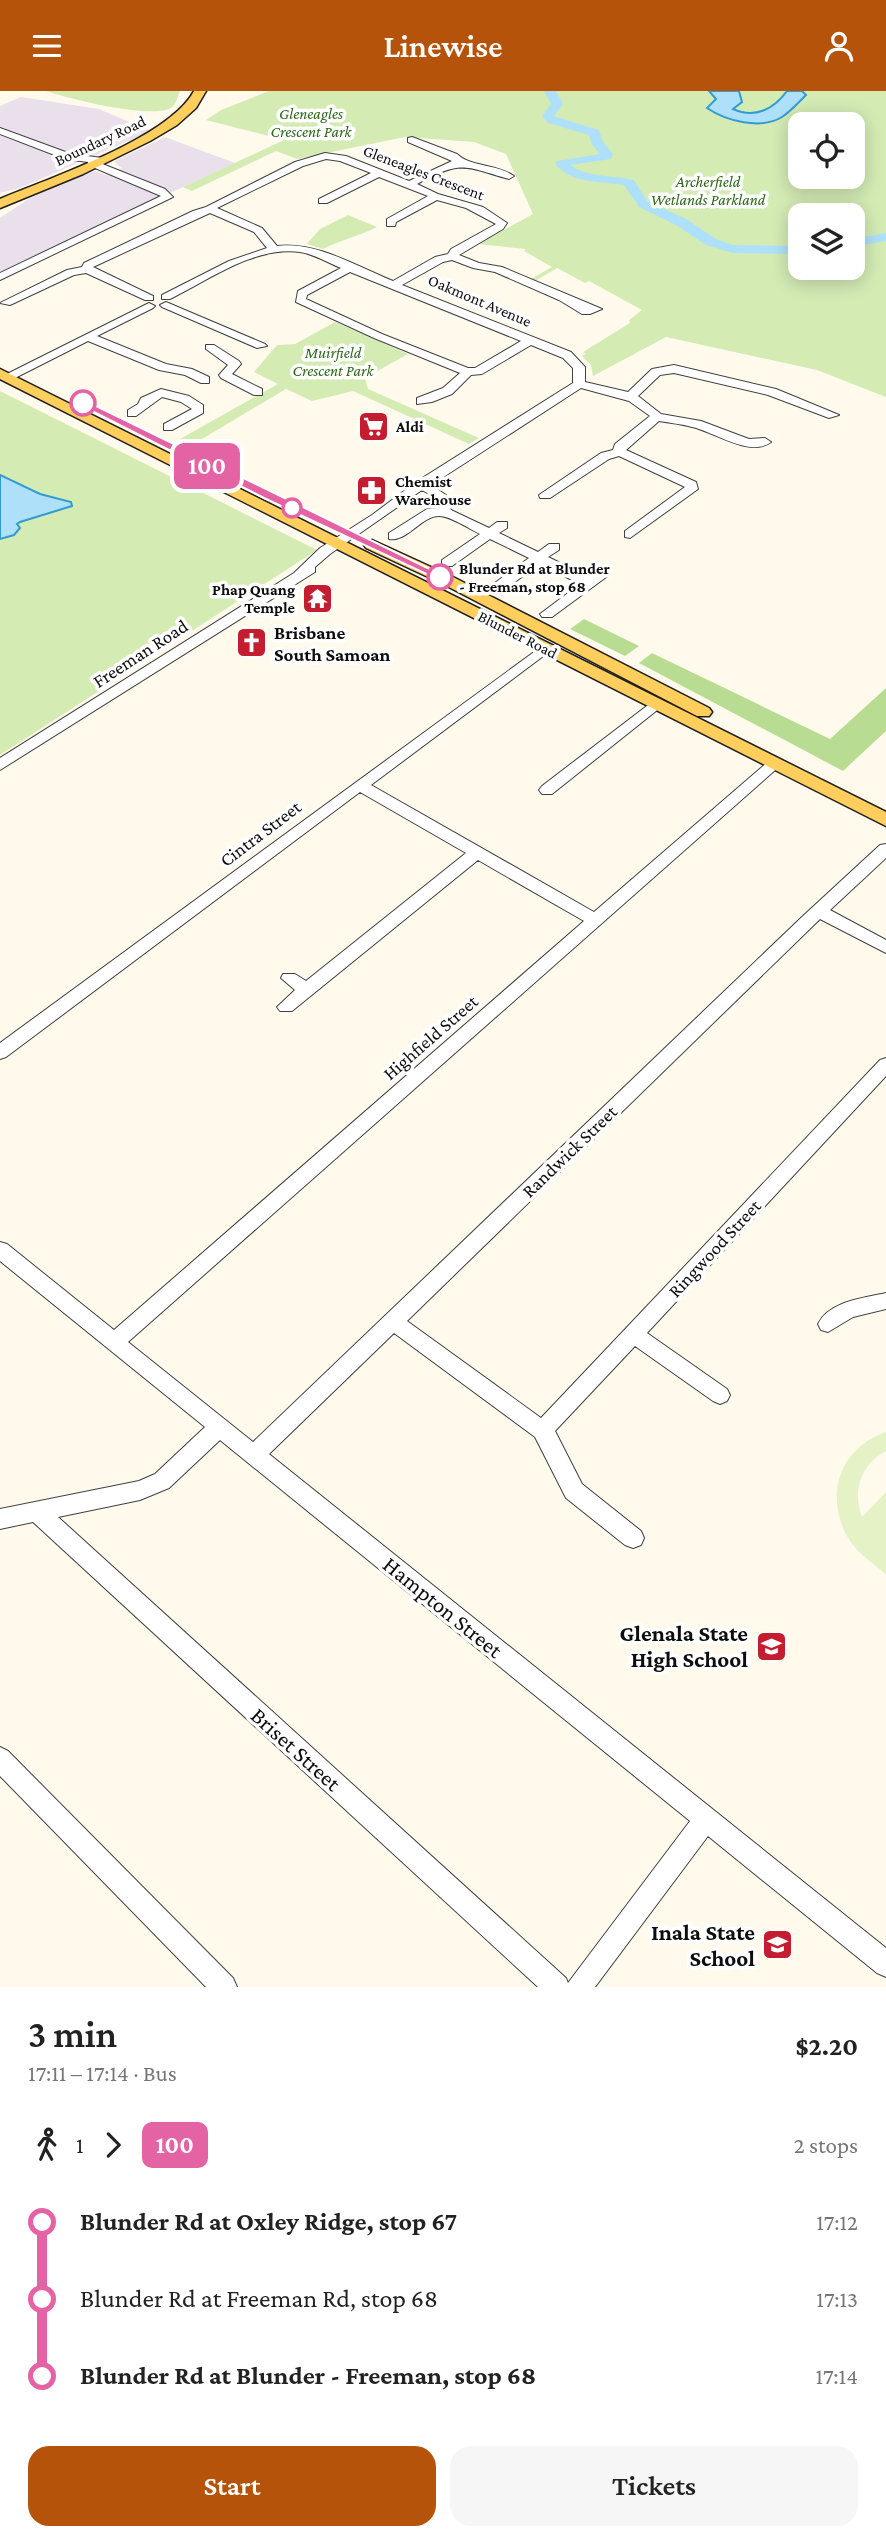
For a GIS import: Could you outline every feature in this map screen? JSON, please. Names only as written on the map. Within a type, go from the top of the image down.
[{"type":"main road","name":"Boundary Road","points":[[0,204],[172,125],[196,104],[200,91]]},
{"type":"main road","name":"Blunder Road","points":[[0,361],[9,374],[349,541],[545,648],[886,820]]},
{"type":"main road","name":"Blunder Road","points":[[349,541],[449,581],[886,805]]},
{"type":"street","points":[[0,131],[91,163],[164,194],[0,277]]},
{"type":"street","points":[[412,140],[433,144],[458,160],[501,171]]},
{"type":"street","points":[[69,157],[91,163]]},
{"type":"street","name":"Gleneagles Crescent","points":[[6,303],[71,272],[88,269],[88,265],[319,157],[342,158],[410,184],[435,197],[495,216],[502,223],[455,251],[453,256],[432,263],[395,284]]},
{"type":"street","points":[[410,184],[458,160]]},
{"type":"street","points":[[310,201],[324,204],[378,174]]},
{"type":"street","points":[[391,224],[391,221],[435,197]]},
{"type":"street","points":[[212,209],[258,230],[273,248]]},
{"type":"street","name":"Oakmont Avenue","points":[[166,301],[249,255],[273,248],[310,250],[568,355],[579,367],[579,384]]},
{"type":"street","points":[[453,256],[477,266],[503,271],[562,297]]},
{"type":"street","points":[[285,296],[299,297],[352,266]]},
{"type":"street","points":[[88,269],[149,302]]},
{"type":"street","points":[[299,297],[306,304],[467,372],[478,371],[530,340]]},
{"type":"street","points":[[9,374],[88,337],[149,302],[166,301],[261,345]]},
{"type":"street","points":[[88,337],[163,367],[188,372],[205,380],[225,375],[234,364],[210,347]]},
{"type":"street","points":[[629,397],[656,372],[674,369],[772,392],[833,415]]},
{"type":"street","points":[[421,401],[432,399],[464,380],[467,372]]},
{"type":"street","points":[[225,375],[258,392]]},
{"type":"street","points":[[186,399],[202,387],[205,380]]},
{"type":"street","points":[[349,541],[390,520],[418,487],[579,384],[629,397],[649,407],[657,417],[697,424],[751,447],[765,442]]},
{"type":"street","points":[[132,413],[144,406],[145,401],[161,393],[186,399],[199,411],[168,428]]},
{"type":"street","points":[[620,452],[619,447],[657,417]]},
{"type":"street","points":[[545,495],[605,456],[620,452],[686,482],[692,489],[630,534]]},
{"type":"street","points":[[418,487],[440,494],[444,499],[445,512]]},
{"type":"street","points":[[394,536],[432,512],[445,512],[590,583]]},
{"type":"street","points":[[447,563],[502,525]]},
{"type":"street","name":"Freeman Road","points":[[0,765],[349,541]]},
{"type":"street","points":[[497,588],[554,547]]},
{"type":"street","points":[[547,614],[604,572]]},
{"type":"street","name":"Cintra Street","points":[[0,1052],[545,648]]},
{"type":"street","points":[[547,790],[656,704]]},
{"type":"street","name":"Highfield Street","points":[[114,1342],[774,764]]},
{"type":"street","points":[[359,785],[595,920]]},
{"type":"street","name":"Randwick Street","points":[[254,1455],[886,849]]},
{"type":"street","points":[[286,1007],[476,853]]},
{"type":"street","points":[[820,912],[886,947]]},
{"type":"street","points":[[289,978],[307,990]]},
{"type":"street","name":"Ringwood Street","points":[[542,1431],[886,1065]]},
{"type":"street","name":"Hampton Street","points":[[0,1250],[886,1965]]},
{"type":"street","points":[[828,1324],[848,1310],[886,1301]]},
{"type":"street","points":[[392,1321],[542,1431],[574,1491],[633,1538]]},
{"type":"street","points":[[633,1334],[720,1395]]},
{"type":"street","points":[[0,1519],[141,1490],[162,1481],[219,1427]]},
{"type":"street","name":"Briset Street","points":[[36,1511],[557,1987]]},
{"type":"street","points":[[0,1759],[224,1987]]},
{"type":"street","points":[[579,1987],[706,1819]]},
{"type":"shaded area","points":[[21,97],[99,109],[151,131],[20,188],[0,193],[0,106]]},
{"type":"shaded area","points":[[165,137],[235,163],[0,272],[0,218],[30,198],[87,173],[95,171],[106,175],[122,168],[115,161]]},
{"type":"green space","points":[[46,91],[180,91],[171,108],[143,111],[108,106]]},
{"type":"green space","points":[[269,91],[886,91],[886,397],[817,370],[666,337],[593,376],[591,365],[582,356],[586,354],[583,352],[630,323],[629,320],[642,310],[589,281],[585,283],[557,268],[535,281],[531,279],[552,267],[524,251],[526,249],[478,244],[533,214],[506,154],[474,142],[405,137],[297,159],[276,151],[192,191],[183,187],[284,140],[206,120],[221,110]]},
{"type":"green space","points":[[348,215],[377,227],[323,249],[307,244],[320,229]]},
{"type":"green space","name":"Muirfield Crescent Park","points":[[335,322],[408,354],[365,378],[368,389],[479,438],[469,444],[353,391],[312,401],[286,389],[192,445],[180,439],[278,384],[254,372],[277,345],[295,344]]},
{"type":"green space","points":[[0,391],[317,550],[0,755]]},
{"type":"green space","points":[[584,619],[639,646],[625,656],[570,629]]},
{"type":"green space","points":[[652,653],[830,739],[886,688],[886,731],[843,771],[639,663]]},
{"type":"green space","points":[[886,1432],[886,1451],[870,1463],[865,1471],[858,1498],[862,1517],[886,1492],[886,1574],[865,1557],[847,1536],[840,1521],[837,1490],[847,1461],[857,1449]]},
{"type":"water","points":[[709,91],[739,91],[742,102],[733,109],[749,113],[770,107],[787,91],[802,91],[806,95],[782,117],[764,123],[734,120],[707,108],[716,99]]},
{"type":"water","points":[[0,475],[40,494],[71,502],[72,506],[20,522],[17,524],[20,528],[14,535],[0,539]]},
{"type":"waterway","points":[[550,91],[557,104],[548,116],[552,120],[595,133],[597,143],[607,154],[601,158],[561,164],[568,170],[584,176],[630,183],[631,189],[643,204],[681,222],[711,242],[732,249],[788,250]]},
{"type":"waterway","points":[[865,241],[886,237]]},
{"type":"bus line","name":"100","points":[[83,403],[196,461],[440,577]]},
{"type":"place","name":"Aldi","points":[[373,426]]},
{"type":"place","name":"Chemist Warehouse","points":[[372,490]]},
{"type":"place","name":"Blunder Rd at Blunder - Freeman, stop 68","points":[[440,577]]},
{"type":"place","name":"Phap Quang Temple","points":[[318,598]]},
{"type":"place","name":"Brisbane South Samoan","points":[[251,643]]},
{"type":"place","name":"Glenala State High School","points":[[771,1646]]},
{"type":"place","name":"Inala State School","points":[[778,1945]]},
{"type":"park label","name":"Gleneagles Crescent Park","points":[[311,122]]},
{"type":"park label","name":"Archerfield Wetlands Parkland","points":[[708,190]]}]
